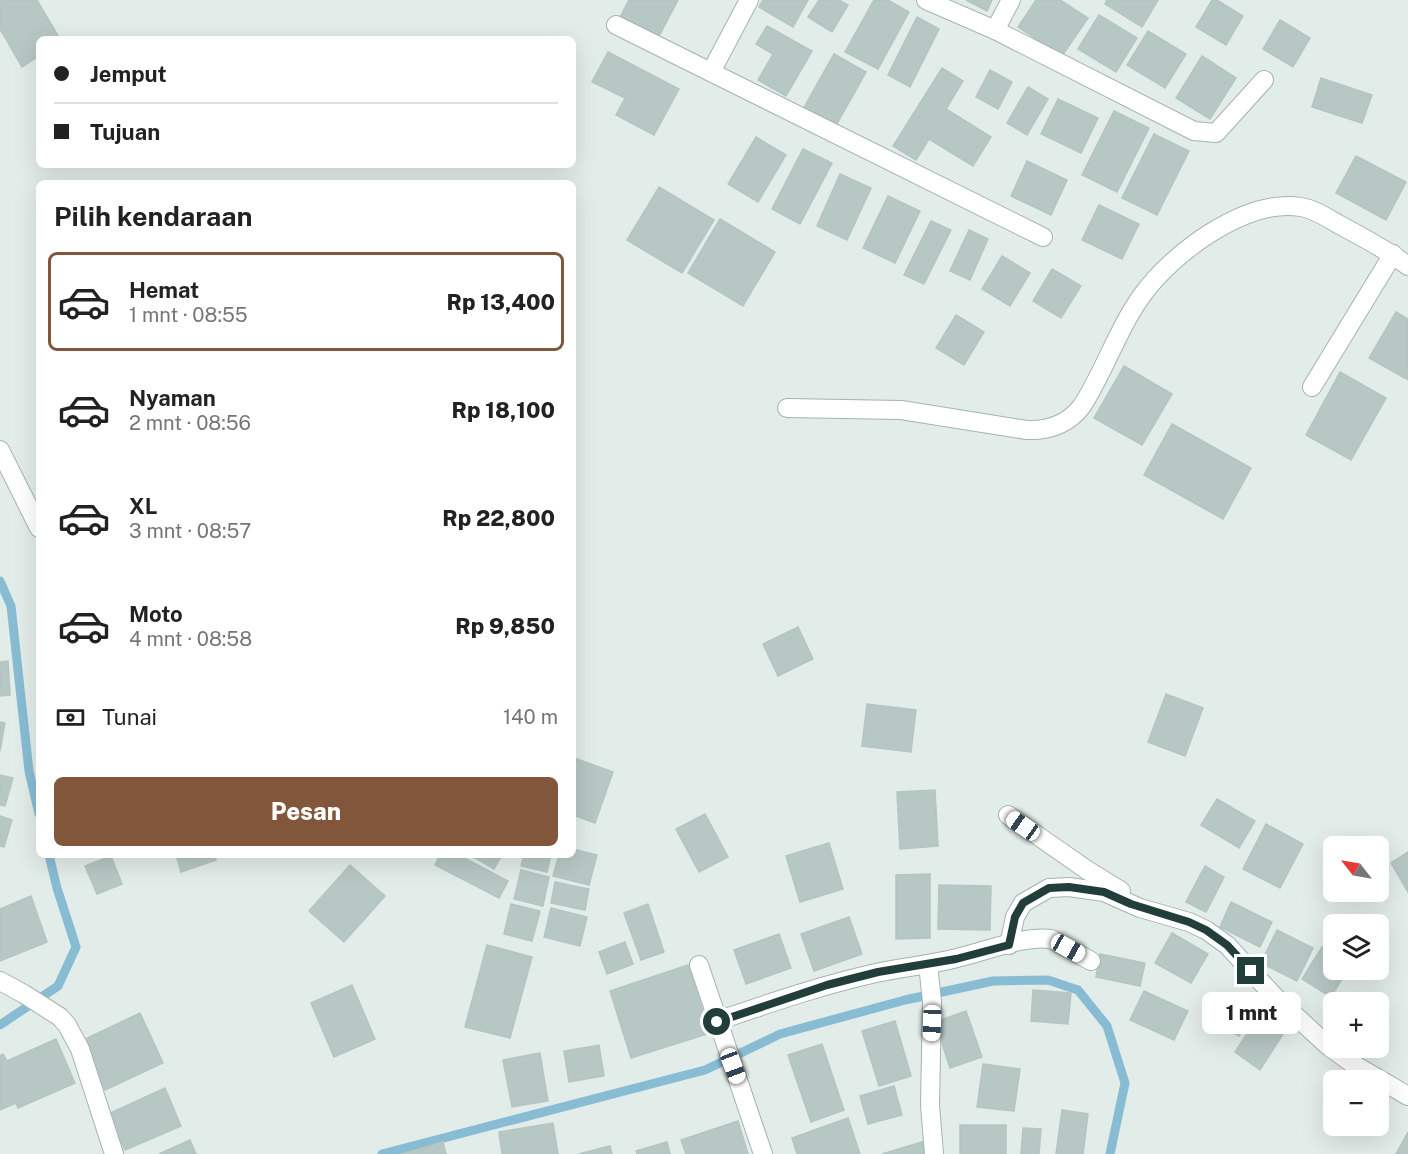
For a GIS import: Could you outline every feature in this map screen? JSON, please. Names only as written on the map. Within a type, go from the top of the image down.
[{"type":"street","points":[[711,72],[749,0]]},
{"type":"street","points":[[926,0],[995,30],[1194,131],[1216,133],[1264,80]]},
{"type":"street","points":[[995,30],[1011,0]]},
{"type":"street","points":[[616,26],[1043,237]]},
{"type":"street","points":[[787,408],[901,410],[1027,430],[1050,428],[1073,417],[1082,406],[1131,313],[1152,283],[1198,240],[1225,223],[1273,208],[1303,207],[1314,211],[1393,254],[1408,266]]},
{"type":"street","points":[[1312,387],[1393,254]]},
{"type":"street","points":[[0,450],[36,522]]},
{"type":"street","points":[[1008,815],[1087,870],[1158,913]]},
{"type":"street","points":[[1009,945],[1015,917],[1023,903],[1049,888],[1069,887],[1095,890],[1189,922],[1219,938],[1227,945],[1275,997],[1327,1045],[1353,1064],[1408,1096]]},
{"type":"street","points":[[717,1022],[807,990],[878,972],[928,967],[1034,939],[1051,939],[1091,961]]},
{"type":"street","points":[[699,964],[763,1154]]},
{"type":"street","points":[[928,967],[932,1002],[930,1105],[934,1154]]},
{"type":"street","points":[[0,981],[47,1009],[68,1025],[76,1037],[114,1154]]},
{"type":"building","points":[[0,0],[37,0],[58,36],[36,36],[36,58],[22,67],[0,29]]},
{"type":"building","points":[[629,0],[678,0],[658,38],[619,19]]},
{"type":"building","points":[[763,0],[808,0],[793,27],[759,7]]},
{"type":"building","points":[[819,0],[839,0],[848,5],[832,32],[808,17]]},
{"type":"building","points":[[874,0],[888,0],[909,12],[878,69],[845,52]]},
{"type":"building","points":[[966,0],[992,0],[987,11]]},
{"type":"building","points":[[1036,0],[1060,0],[1088,18],[1062,56],[1018,27]]},
{"type":"building","points":[[1107,0],[1158,0],[1142,27],[1105,4]]},
{"type":"building","points":[[1212,0],[1217,0],[1243,16],[1226,45],[1196,27]]},
{"type":"building","points":[[1099,15],[1137,38],[1116,72],[1078,49]]},
{"type":"building","points":[[917,17],[939,29],[910,87],[888,75]]},
{"type":"building","points":[[1280,20],[1310,38],[1293,67],[1263,49]]},
{"type":"building","points":[[767,26],[812,51],[786,96],[758,80],[773,54],[756,44]]},
{"type":"building","points":[[1148,31],[1186,54],[1165,88],[1127,65]]},
{"type":"building","points":[[608,52],[679,89],[654,135],[616,115],[625,98],[592,82]]},
{"type":"building","points":[[834,54],[866,72],[834,129],[802,111]]},
{"type":"building","points":[[1202,56],[1236,78],[1210,119],[1176,98]]},
{"type":"building","points":[[942,68],[963,81],[946,109],[991,137],[973,166],[929,139],[916,160],[893,146]]},
{"type":"building","points":[[990,70],[1012,82],[998,109],[976,97]]},
{"type":"building","points":[[1321,78],[1372,95],[1362,123],[1312,107]]},
{"type":"building","points":[[1028,87],[1048,99],[1027,135],[1007,123]]},
{"type":"building","points":[[1058,99],[1098,118],[1081,153],[1041,134]]},
{"type":"building","points":[[1114,111],[1149,128],[1117,192],[1082,175]]},
{"type":"building","points":[[1154,134],[1189,151],[1157,215],[1122,198]]},
{"type":"building","points":[[756,137],[786,155],[758,202],[728,184]]},
{"type":"building","points":[[803,149],[832,163],[800,224],[772,209]]},
{"type":"building","points":[[1356,156],[1406,182],[1386,220],[1336,193]]},
{"type":"building","points":[[1027,161],[1067,180],[1051,215],[1011,196]]},
{"type":"building","points":[[840,174],[871,188],[847,240],[817,226]]},
{"type":"building","points":[[659,187],[714,220],[682,273],[627,240]]},
{"type":"building","points":[[888,196],[920,211],[895,263],[863,248]]},
{"type":"building","points":[[1099,205],[1139,224],[1122,259],[1082,240]]},
{"type":"building","points":[[720,219],[775,252],[743,306],[688,273]]},
{"type":"building","points":[[931,221],[951,230],[924,284],[904,275]]},
{"type":"building","points":[[969,230],[988,239],[970,280],[950,271]]},
{"type":"building","points":[[1002,256],[1030,273],[1010,306],[982,289]]},
{"type":"building","points":[[1052,269],[1081,286],[1061,318],[1033,301]]},
{"type":"building","points":[[1396,312],[1408,319],[1408,380],[1369,358]]},
{"type":"building","points":[[956,315],[984,332],[964,365],[936,348]]},
{"type":"building","points":[[1124,366],[1172,394],[1142,445],[1094,418]]},
{"type":"building","points":[[1340,372],[1386,398],[1351,460],[1306,435]]},
{"type":"building","points":[[1172,424],[1251,468],[1223,519],[1144,475]]},
{"type":"building","points":[[798,627],[813,659],[778,676],[763,644]]},
{"type":"building","points":[[8,661],[10,695],[0,696],[0,662]]},
{"type":"building","points":[[1166,694],[1203,708],[1185,756],[1148,742]]},
{"type":"building","points":[[867,704],[916,710],[911,752],[862,746]]},
{"type":"building","points":[[0,722],[5,723],[0,751]]},
{"type":"building","points":[[576,759],[613,772],[595,823],[576,816]]},
{"type":"building","points":[[0,775],[13,778],[5,806],[0,805]]},
{"type":"building","points":[[935,790],[938,846],[900,849],[897,792]]},
{"type":"building","points":[[1217,799],[1255,821],[1239,848],[1201,825]]},
{"type":"building","points":[[705,814],[728,857],[699,872],[676,829]]},
{"type":"building","points":[[0,816],[12,820],[4,847],[0,846]]},
{"type":"building","points":[[1266,824],[1303,844],[1280,888],[1243,869]]},
{"type":"building","points":[[829,843],[843,889],[800,902],[786,856]]},
{"type":"building","points":[[576,850],[597,855],[589,885],[553,876],[558,858],[576,858]]},
{"type":"building","points":[[1408,852],[1408,892],[1391,863]]},
{"type":"building","points":[[112,858],[122,884],[97,894],[85,866]]},
{"type":"building","points":[[177,858],[216,858],[216,860],[181,872]]},
{"type":"building","points":[[438,858],[465,858],[508,881],[499,898],[435,865]]},
{"type":"building","points":[[475,858],[500,858],[494,869]]},
{"type":"building","points":[[523,858],[550,858],[547,872],[521,866]]},
{"type":"building","points":[[350,865],[385,896],[344,942],[309,911]]},
{"type":"building","points":[[1205,866],[1224,877],[1206,912],[1186,902]]},
{"type":"building","points":[[521,870],[549,877],[543,906],[514,899]]},
{"type":"building","points":[[930,874],[930,938],[896,939],[896,875]]},
{"type":"building","points":[[555,882],[589,889],[585,910],[551,903]]},
{"type":"building","points":[[939,885],[991,886],[990,930],[938,929]]},
{"type":"building","points":[[31,896],[47,942],[0,961],[0,909]]},
{"type":"building","points":[[1231,902],[1272,922],[1260,947],[1220,927]]},
{"type":"building","points":[[511,904],[540,911],[532,941],[504,934]]},
{"type":"building","points":[[648,904],[664,952],[641,960],[624,913]]},
{"type":"building","points":[[551,908],[587,917],[580,946],[544,937]]},
{"type":"building","points":[[849,917],[862,954],[814,971],[801,934]]},
{"type":"building","points":[[1277,930],[1313,948],[1297,981],[1261,963]]},
{"type":"building","points":[[1172,933],[1208,954],[1191,983],[1155,963]]},
{"type":"building","points":[[779,934],[791,968],[746,984],[734,950]]},
{"type":"building","points":[[625,942],[633,964],[607,974],[599,952]]},
{"type":"building","points":[[487,945],[532,957],[510,1038],[465,1027]]},
{"type":"building","points":[[1322,947],[1323,980],[1341,980],[1334,992],[1323,992],[1302,979]]},
{"type":"building","points":[[1100,954],[1145,963],[1140,986],[1096,977]]},
{"type":"building","points":[[688,965],[710,1033],[631,1058],[610,991]]},
{"type":"building","points":[[352,985],[375,1039],[334,1057],[311,1003]]},
{"type":"building","points":[[1033,990],[1071,993],[1068,1024],[1031,1021]]},
{"type":"building","points":[[1144,991],[1188,1011],[1174,1040],[1130,1020]]},
{"type":"building","points":[[1235,1006],[1251,1015],[1239,1036],[1223,1027]]},
{"type":"building","points":[[966,1011],[982,1057],[950,1068],[935,1022]]},
{"type":"building","points":[[140,1013],[163,1063],[105,1090],[83,1040]]},
{"type":"building","points":[[1260,1014],[1285,1031],[1260,1070],[1235,1052]]},
{"type":"building","points":[[895,1021],[911,1076],[879,1086],[862,1031]]},
{"type":"building","points":[[56,1039],[75,1083],[18,1108],[16,1103],[0,1110],[0,1056],[3,1054],[7,1061]]},
{"type":"building","points":[[822,1044],[844,1110],[811,1122],[788,1055]]},
{"type":"building","points":[[599,1045],[604,1076],[569,1082],[564,1051]]},
{"type":"building","points":[[540,1053],[548,1101],[512,1107],[503,1060]]},
{"type":"building","points":[[983,1064],[1020,1069],[1014,1111],[977,1107]]},
{"type":"building","points":[[894,1086],[902,1115],[868,1124],[860,1096]]},
{"type":"building","points":[[165,1088],[181,1126],[125,1150],[108,1114]]},
{"type":"building","points":[[1062,1110],[1088,1114],[1083,1154],[1056,1154]]},
{"type":"building","points":[[848,1118],[860,1154],[797,1154],[792,1138]]},
{"type":"building","points":[[738,1121],[748,1154],[686,1154],[681,1140]]},
{"type":"building","points":[[553,1123],[558,1154],[502,1154],[499,1132]]},
{"type":"building","points":[[960,1125],[1006,1125],[1006,1154],[960,1154]]},
{"type":"building","points":[[1023,1128],[1041,1129],[1039,1154],[1021,1154]]},
{"type":"building","points":[[1408,1132],[1408,1154],[1396,1154]]},
{"type":"building","points":[[190,1140],[196,1154],[159,1154]]},
{"type":"building","points":[[443,1142],[446,1154],[402,1154]]},
{"type":"building","points":[[667,1142],[670,1154],[637,1154],[636,1151]]},
{"type":"building","points":[[922,1142],[926,1154],[882,1154]]},
{"type":"building","points":[[610,1146],[612,1154],[579,1154]]},
{"type":"waterway","points":[[0,581],[11,606],[29,771],[36,801]]},
{"type":"waterway","points":[[0,1025],[58,986],[76,947],[50,858]]},
{"type":"waterway","points":[[382,1154],[705,1070],[780,1034],[905,1000],[993,981],[1048,980],[1078,990],[1107,1026],[1125,1083],[1110,1154]]},
{"type":"route","points":[[717,1022],[807,990],[878,972],[956,959],[1009,945],[1018,910],[1030,897],[1049,888],[1069,887],[1104,892],[1140,908],[1189,922],[1219,938],[1251,971]]}]
